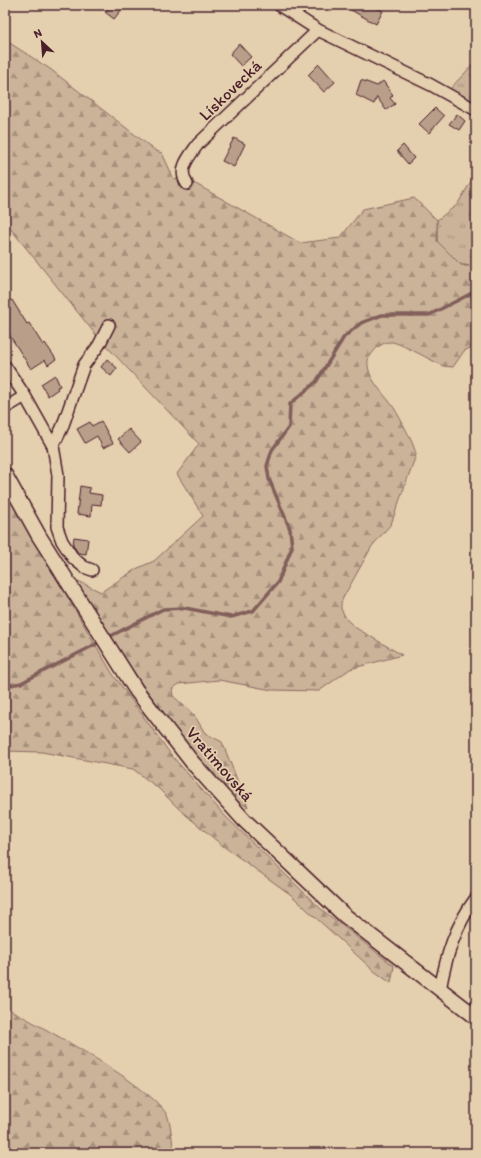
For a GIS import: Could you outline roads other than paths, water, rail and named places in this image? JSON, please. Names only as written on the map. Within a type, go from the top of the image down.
[{"type":"main road","name":"Vratimovská","points":[[5,475],[39,536],[136,690],[192,762],[244,820],[344,915],[476,1017]]},
{"type":"street","points":[[279,5],[318,30],[431,85],[476,110]]},
{"type":"street","name":"Lískovecká","points":[[187,184],[183,179],[184,167],[198,144],[318,30]]},
{"type":"street","points":[[53,446],[62,428],[84,366],[99,345],[109,325]]},
{"type":"street","points":[[5,366],[25,396],[53,446],[58,475],[57,528],[62,541],[73,558],[84,567],[92,570]]},
{"type":"street","points":[[5,408],[25,396]]},
{"type":"street","points":[[440,990],[447,954],[466,911],[476,898]]},
{"type":"waterway","points":[[107,638],[163,609],[185,608],[231,617],[253,611],[278,582],[292,547],[290,529],[269,479],[267,466],[272,450],[289,427],[290,404],[316,382],[344,337],[361,323],[382,315],[429,315],[476,291]]},
{"type":"waterway","points":[[5,686],[21,683],[102,641]]}]
